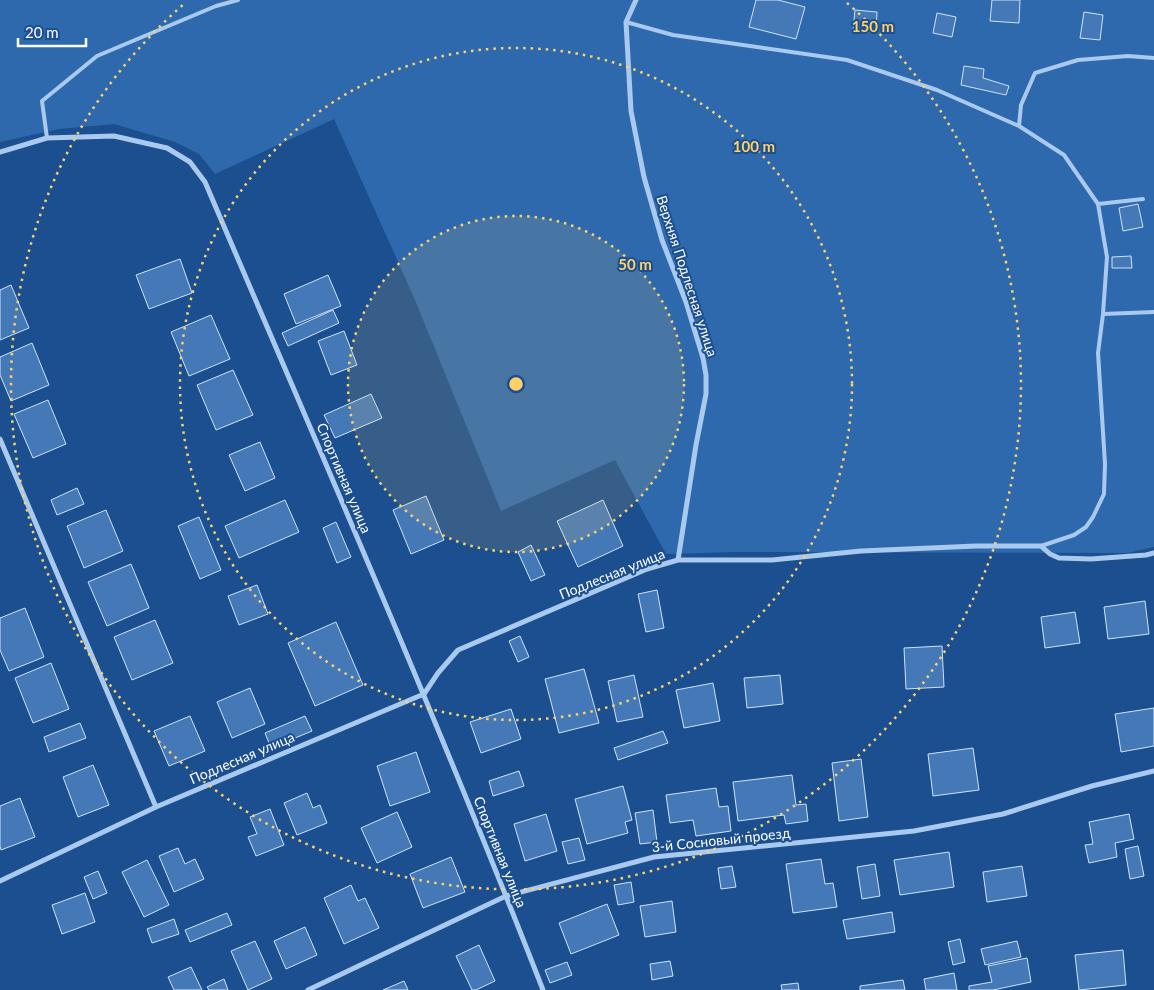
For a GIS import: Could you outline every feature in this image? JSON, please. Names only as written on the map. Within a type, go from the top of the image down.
[{"type":"street","name":"Верхняя Подлесная улица","points":[[636,0],[626,22],[631,111],[644,177],[662,240],[686,302],[703,358],[706,375],[706,394],[678,560]]},
{"type":"street","name":"Спортивная улица","points":[[0,152],[46,138],[114,136],[167,148],[190,162],[205,182],[424,694],[542,990]]},
{"type":"street","points":[[0,439],[156,807]]},
{"type":"street","name":"Подлесная улица","points":[[0,881],[156,807],[424,694],[438,673],[458,650],[647,569],[678,560],[772,560],[861,551],[976,546],[1041,546],[1050,554],[1059,558],[1091,559],[1154,553]]},
{"type":"street","name":"3-й Сосновый проезд","points":[[308,990],[506,896],[654,857],[914,831],[1003,814],[1092,786],[1154,771]]},
{"type":"lane","points":[[46,138],[42,101],[97,56],[216,6],[238,0]]},
{"type":"lane","points":[[626,22],[673,35],[847,60],[937,90],[1019,126],[1064,154],[1098,204],[1107,257],[1098,353],[1105,464],[1104,494],[1086,527],[1074,535],[1041,546]]},
{"type":"lane","points":[[1019,126],[1021,105],[1035,73],[1078,60],[1128,56],[1154,58]]},
{"type":"lane","points":[[1098,204],[1143,199]]},
{"type":"lane","points":[[1103,314],[1154,312]]},
{"type":"shaded area","points":[[0,0],[1154,0],[1154,547],[1127,553],[735,552],[666,554],[615,460],[501,511],[415,300],[334,119],[215,174],[199,154],[175,142],[114,124],[59,129],[0,142]]},
{"type":"building","points":[[756,0],[778,0],[805,7],[796,39],[749,27]]},
{"type":"building","points":[[992,0],[1020,0],[1019,23],[990,21]]},
{"type":"building","points":[[855,10],[877,12],[876,32],[853,31]]},
{"type":"building","points":[[1084,12],[1103,15],[1100,40],[1080,38]]},
{"type":"building","points":[[937,13],[956,17],[952,37],[933,33]]},
{"type":"building","points":[[964,66],[984,69],[983,78],[1009,86],[1006,95],[961,85]]},
{"type":"building","points":[[1138,204],[1143,227],[1123,231],[1119,208]]},
{"type":"building","points":[[1131,256],[1132,268],[1112,268],[1112,257]]},
{"type":"building","points":[[180,259],[192,293],[149,309],[136,275]]},
{"type":"building","points":[[328,275],[341,306],[296,324],[284,294]]},
{"type":"building","points":[[11,285],[29,328],[0,340],[0,290]]},
{"type":"building","points":[[333,310],[339,323],[288,346],[282,333]]},
{"type":"building","points":[[211,315],[230,359],[189,376],[171,332]]},
{"type":"building","points":[[344,331],[357,365],[331,375],[318,341]]},
{"type":"building","points":[[32,343],[49,385],[11,401],[0,375],[0,357]]},
{"type":"building","points":[[233,370],[253,415],[216,430],[197,385]]},
{"type":"building","points":[[371,394],[382,418],[335,438],[324,415]]},
{"type":"building","points":[[48,400],[66,444],[33,458],[14,414]]},
{"type":"building","points":[[260,442],[275,478],[245,491],[229,455]]},
{"type":"building","points":[[77,488],[84,504],[57,515],[51,500]]},
{"type":"building","points":[[426,496],[444,540],[411,554],[393,510]]},
{"type":"building","points":[[285,500],[299,532],[239,558],[225,526]]},
{"type":"building","points":[[603,500],[623,546],[578,567],[557,521]]},
{"type":"building","points":[[106,510],[123,551],[84,568],[67,526]]},
{"type":"building","points":[[199,517],[221,570],[200,579],[178,526]]},
{"type":"building","points":[[336,522],[351,557],[337,563],[323,528]]},
{"type":"building","points":[[531,545],[545,575],[531,581],[518,552]]},
{"type":"building","points":[[131,564],[149,608],[107,626],[88,582]]},
{"type":"building","points":[[257,585],[268,614],[239,625],[228,596]]},
{"type":"building","points":[[657,590],[664,628],[646,632],[638,594]]},
{"type":"building","points":[[1145,601],[1149,634],[1108,639],[1104,607]]},
{"type":"building","points":[[25,608],[44,657],[9,671],[0,650],[0,618]]},
{"type":"building","points":[[1075,612],[1080,643],[1045,648],[1041,617]]},
{"type":"building","points":[[155,620],[173,663],[132,680],[114,637]]},
{"type":"building","points":[[336,622],[363,685],[315,706],[288,643]]},
{"type":"building","points":[[520,636],[529,657],[518,662],[509,641]]},
{"type":"building","points":[[942,646],[944,687],[906,689],[904,648]]},
{"type":"building","points":[[51,663],[69,709],[33,723],[15,678]]},
{"type":"building","points":[[584,669],[599,723],[559,733],[545,679]]},
{"type":"building","points":[[634,675],[643,717],[617,722],[608,681]]},
{"type":"building","points":[[780,675],[783,704],[747,708],[744,678]]},
{"type":"building","points":[[713,683],[720,721],[684,728],[676,690]]},
{"type":"building","points":[[250,688],[265,724],[232,738],[217,702]]},
{"type":"building","points":[[1154,708],[1154,746],[1121,752],[1115,714]]},
{"type":"building","points":[[511,709],[521,739],[481,753],[470,722]]},
{"type":"building","points":[[190,716],[205,751],[169,766],[154,731]]},
{"type":"building","points":[[305,716],[312,731],[271,748],[265,733]]},
{"type":"building","points":[[80,723],[86,738],[49,752],[44,737]]},
{"type":"building","points":[[663,731],[668,743],[618,760],[614,748]]},
{"type":"building","points":[[973,748],[979,790],[933,796],[928,754]]},
{"type":"building","points":[[416,752],[430,792],[390,806],[377,766]]},
{"type":"building","points":[[861,759],[868,817],[839,821],[832,763]]},
{"type":"building","points":[[93,765],[109,805],[78,817],[63,777]]},
{"type":"building","points":[[519,771],[524,786],[493,796],[489,781]]},
{"type":"building","points":[[792,775],[796,805],[806,804],[808,821],[786,824],[784,815],[738,821],[733,782]]},
{"type":"building","points":[[623,786],[632,820],[625,822],[628,833],[587,844],[575,799]]},
{"type":"building","points":[[716,788],[719,807],[728,806],[731,831],[696,836],[693,820],[670,823],[666,795]]},
{"type":"building","points":[[307,793],[313,808],[320,805],[327,823],[297,835],[284,803]]},
{"type":"building","points":[[20,798],[35,837],[1,850],[0,806]]},
{"type":"building","points":[[270,809],[284,845],[256,856],[248,837],[257,834],[250,817]]},
{"type":"building","points":[[653,810],[657,842],[640,844],[635,813]]},
{"type":"building","points":[[397,812],[412,847],[377,863],[361,828]]},
{"type":"building","points":[[546,814],[557,851],[525,861],[514,824]]},
{"type":"building","points":[[1129,814],[1134,839],[1115,843],[1117,857],[1089,863],[1085,845],[1093,844],[1089,822]]},
{"type":"building","points":[[579,838],[585,860],[568,864],[562,842]]},
{"type":"building","points":[[1138,846],[1144,876],[1130,879],[1125,849]]},
{"type":"building","points":[[178,848],[185,864],[195,859],[204,879],[174,892],[159,856]]},
{"type":"building","points":[[949,852],[954,887],[900,895],[894,860]]},
{"type":"building","points":[[451,857],[465,892],[423,908],[410,874]]},
{"type":"building","points":[[821,859],[825,884],[833,883],[837,907],[793,913],[786,864]]},
{"type":"building","points":[[147,860],[169,905],[144,917],[122,872]]},
{"type":"building","points":[[875,864],[880,896],[862,899],[857,867]]},
{"type":"building","points":[[732,866],[736,887],[721,889],[718,868]]},
{"type":"building","points":[[1022,866],[1027,896],[987,902],[983,872]]},
{"type":"building","points":[[98,871],[107,893],[93,899],[84,877]]},
{"type":"building","points":[[631,882],[634,902],[618,905],[614,885]]},
{"type":"building","points":[[351,885],[358,901],[365,898],[379,928],[344,944],[324,898]]},
{"type":"building","points":[[85,893],[95,922],[62,934],[52,905]]},
{"type":"building","points":[[672,901],[676,932],[645,937],[640,906]]},
{"type":"building","points":[[607,904],[619,935],[571,954],[559,923]]},
{"type":"building","points":[[892,912],[895,932],[847,939],[843,920]]},
{"type":"building","points":[[227,913],[232,925],[190,942],[185,930]]},
{"type":"building","points":[[174,919],[179,934],[152,943],[147,929]]},
{"type":"building","points":[[305,927],[317,955],[286,969],[274,941]]},
{"type":"building","points":[[960,939],[965,962],[953,965],[948,942]]},
{"type":"building","points":[[255,941],[272,979],[248,990],[231,951]]},
{"type":"building","points":[[1017,941],[1021,957],[985,965],[981,949]]},
{"type":"building","points":[[479,945],[495,981],[472,990],[456,956]]},
{"type":"building","points":[[1123,950],[1126,985],[1079,990],[1075,955]]},
{"type":"building","points":[[1027,958],[1031,982],[993,990],[969,990],[969,986],[992,982],[988,966]]},
{"type":"building","points":[[670,961],[673,976],[652,980],[650,964]]},
{"type":"building","points":[[567,962],[572,975],[550,983],[545,970]]},
{"type":"building","points":[[191,967],[202,990],[174,990],[168,977]]},
{"type":"building","points":[[954,973],[957,990],[926,990],[924,979]]},
{"type":"building","points":[[224,979],[228,990],[209,990],[207,987]]},
{"type":"building","points":[[903,980],[905,990],[860,990],[860,986]]},
{"type":"building","points":[[404,981],[408,990],[383,990]]},
{"type":"building","points":[[798,983],[799,990],[782,990],[781,985]]}]
